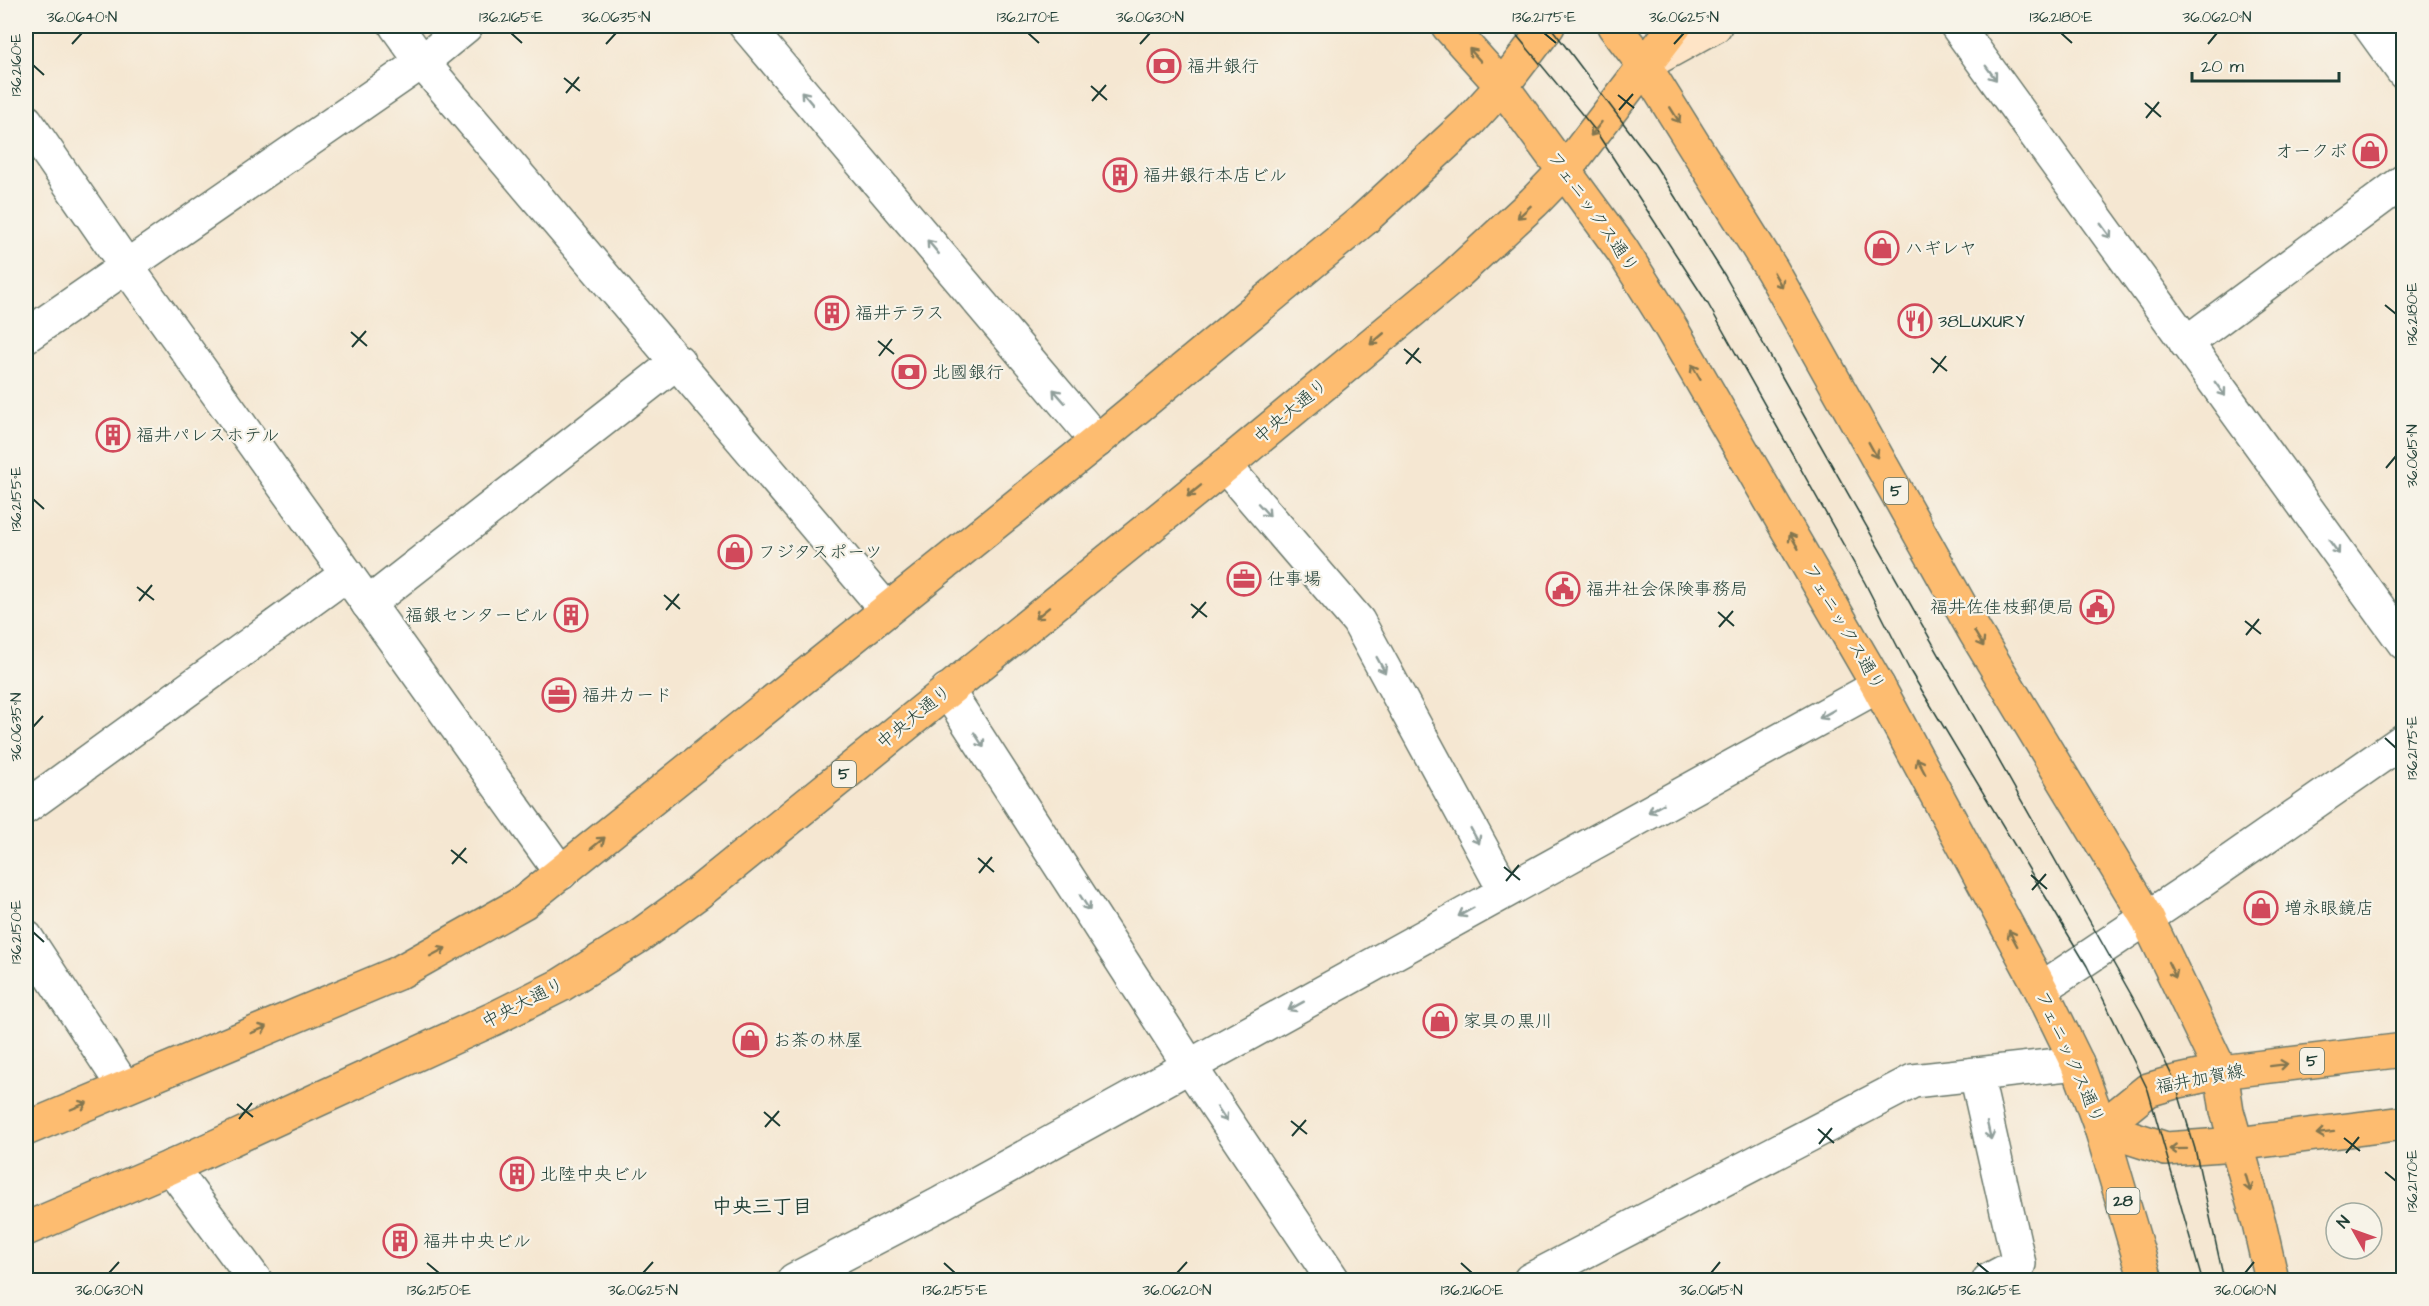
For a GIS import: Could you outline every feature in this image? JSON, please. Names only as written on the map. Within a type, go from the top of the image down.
[{"type":"main road","name":"フェニックス通り","points":[[1448,26],[1502,86],[1622,250],[1671,328],[1878,686],[2041,989],[2077,1063],[2101,1128],[2145,1277]]},
{"type":"main road","points":[[26,1128],[398,973],[524,902],[1097,441],[1362,221],[1469,122],[1502,86],[1548,26]]},
{"type":"main road","name":"5","points":[[1614,26],[1644,65],[1772,270],[1975,632],[2147,918],[2221,1072]]},
{"type":"main road","name":"中央大通り","points":[[26,1229],[171,1167],[493,1019],[571,979],[639,936],[698,893],[1225,466],[1453,277],[1534,202],[1564,170],[1676,26]]},
{"type":"main road","name":"福井加賀線","points":[[2101,1128],[2148,1090],[2221,1072],[2403,1050]]},
{"type":"main road","points":[[2221,1072],[2236,1144],[2259,1223],[2272,1281]]},
{"type":"main road","points":[[2101,1128],[2166,1149],[2236,1144],[2403,1123]]},
{"type":"street","points":[[396,26],[422,62],[678,361],[886,609]]},
{"type":"street","points":[[26,336],[422,62],[466,26]]},
{"type":"street","points":[[746,26],[1097,441]]},
{"type":"street","points":[[1644,65],[1715,26]]},
{"type":"street","points":[[1957,26],[2403,643]]},
{"type":"street","points":[[2370,26],[2403,73]]},
{"type":"street","points":[[26,121],[127,267],[561,873]]},
{"type":"street","points":[[2186,343],[2403,181]]},
{"type":"street","points":[[368,604],[678,361]]},
{"type":"street","points":[[1225,466],[1358,621],[1505,891]]},
{"type":"street","points":[[26,807],[346,574]]},
{"type":"street","points":[[794,1281],[936,1206],[1878,686]]},
{"type":"street","points":[[947,690],[1189,1065],[1333,1281]]},
{"type":"street","points":[[2041,989],[2403,740]]},
{"type":"street","points":[[26,937],[124,1087]]},
{"type":"street","points":[[1530,1281],[1913,1081],[2077,1063]]},
{"type":"street","points":[[1976,1074],[2019,1264],[1989,1281]]},
{"type":"street","points":[[171,1167],[255,1281]]},
{"type":"tram line","points":[[1509,26],[1595,130],[1708,304],[1865,583],[1909,669],[2087,966],[2148,1090],[2202,1280]]},
{"type":"tram line","points":[[1550,26],[1655,165],[1725,276],[2141,1012],[2175,1082],[2195,1149],[2224,1280]]},
{"type":"place","name":"福井銀行","points":[[1164,66]]},
{"type":"place","name":"オークボ","points":[[2370,151]]},
{"type":"place","name":"福井銀行本店ビル","points":[[1120,175]]},
{"type":"place","name":"ハギレヤ","points":[[1882,248]]},
{"type":"place","name":"福井テラス","points":[[832,313]]},
{"type":"place","name":"38LUXURY","points":[[1915,321]]},
{"type":"place","name":"北國銀行","points":[[909,372]]},
{"type":"place","name":"福井パレスホテル","points":[[113,435]]},
{"type":"place","name":"フジタスポーツ","points":[[735,552]]},
{"type":"place","name":"仕事場","points":[[1244,579]]},
{"type":"place","name":"福井社会保険事務局","points":[[1563,589]]},
{"type":"place","name":"福井佐佳枝郵便局","points":[[2097,607]]},
{"type":"place","name":"福銀センタービル","points":[[571,615]]},
{"type":"place","name":"福井カード","points":[[559,695]]},
{"type":"place","name":"増永眼鏡店","points":[[2261,908]]},
{"type":"place","name":"家具の黒川","points":[[1440,1021]]},
{"type":"place","name":"お茶の林屋","points":[[750,1040]]},
{"type":"place","name":"北陸中央ビル","points":[[517,1174]]},
{"type":"place","name":"福井中央ビル","points":[[400,1241]]},
{"type":"district","name":"中央三丁目","points":[[762,1207]]}]
